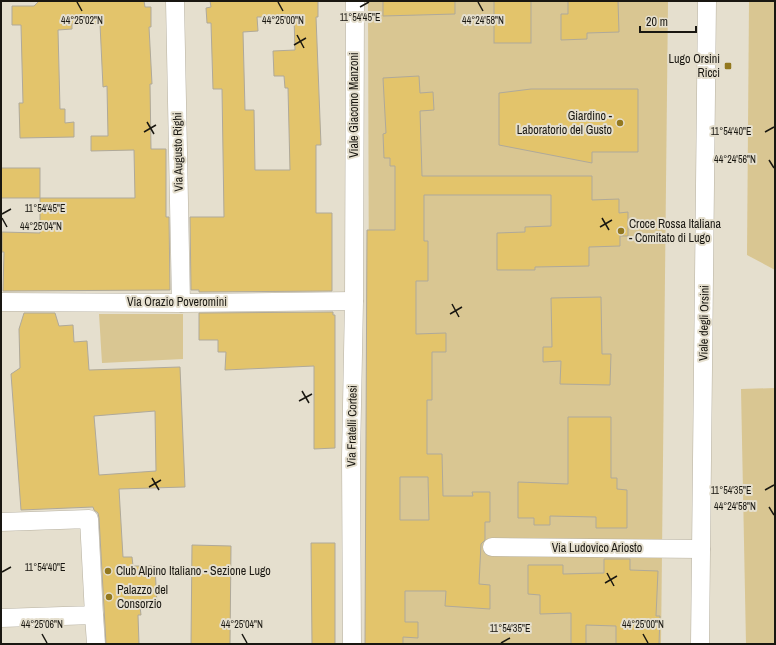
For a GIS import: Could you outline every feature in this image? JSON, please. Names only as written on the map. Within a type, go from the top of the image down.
[{"type":"street","name":"Via Augusto Righi","points":[[175,1],[181,303]]},
{"type":"street","name":"Viale Giacomo Manzoni","points":[[354,209],[355,1]]},
{"type":"street","name":"Viale degli Orsini","points":[[700,644],[707,1]]},
{"type":"street","name":"Via Fratelli Cortesi","points":[[352,644],[351,457],[354,209]]},
{"type":"street","name":"Via Orazio Poveromini","points":[[1,302],[181,303],[354,300]]},
{"type":"street","points":[[1,522],[89,518],[96,644]]},
{"type":"street","name":"Via Ludovico Ariosto","points":[[492,547],[701,549]]},
{"type":"street","points":[[1,618],[94,615]]},
{"type":"shaded area","points":[[368,1],[668,1],[661,644],[370,644]]},
{"type":"shaded area","points":[[749,1],[775,1],[775,270],[747,255]]},
{"type":"shaded area","points":[[99,314],[183,314],[183,359],[102,363]]},
{"type":"shaded area","points":[[775,388],[775,644],[746,644],[741,389]]},
{"type":"building","points":[[39,1],[144,1],[145,7],[151,7],[151,27],[149,27],[152,84],[150,84],[151,149],[166,149],[166,217],[169,217],[170,290],[3,291],[4,252],[2,252],[2,232],[40,233],[40,198],[135,198],[134,150],[91,151],[91,136],[108,136],[107,86],[103,87],[100,24],[72,24],[72,29],[58,30],[60,109],[65,109],[65,123],[74,122],[74,137],[20,138],[19,103],[23,103],[21,25],[12,25],[12,6],[34,6]]},
{"type":"building","points":[[210,1],[318,1],[318,17],[316,17],[321,145],[316,145],[316,213],[332,213],[332,291],[199,292],[199,290],[191,290],[190,217],[224,217],[222,89],[213,89],[211,23],[207,23],[206,8],[211,7]],"holes":[[[257,17],[294,17],[295,50],[273,51],[274,76],[284,76],[285,88],[288,88],[290,170],[255,170],[254,110],[245,110],[243,32],[258,31]]]},
{"type":"building","points":[[383,1],[455,1],[455,14],[383,16]]},
{"type":"building","points":[[494,1],[531,1],[531,43],[494,43]]},
{"type":"building","points":[[568,1],[618,1],[619,32],[587,33],[587,39],[561,40],[561,14],[568,14]]},
{"type":"building","points":[[419,76],[420,93],[433,92],[434,110],[420,111],[422,176],[592,176],[592,200],[619,199],[619,213],[628,212],[628,236],[620,236],[620,246],[589,247],[589,266],[535,267],[535,270],[497,270],[497,233],[525,232],[525,227],[551,226],[551,195],[424,195],[424,241],[428,241],[428,281],[416,281],[416,334],[446,333],[446,352],[432,352],[432,400],[427,400],[427,454],[442,454],[443,496],[473,496],[472,492],[490,492],[490,522],[485,522],[485,540],[481,544],[479,584],[490,585],[490,609],[445,606],[446,591],[405,591],[405,622],[418,622],[418,638],[403,637],[403,644],[365,644],[367,230],[395,230],[395,166],[390,166],[390,158],[384,158],[383,134],[386,133],[383,78]],"holes":[[[400,477],[428,477],[429,520],[400,520]]]},
{"type":"building","points":[[531,89],[638,89],[638,152],[592,152],[592,163],[499,145],[499,93]]},
{"type":"building","points":[[1,168],[40,168],[40,198],[1,198]]},
{"type":"building","points":[[601,297],[602,354],[611,354],[610,385],[560,384],[561,361],[543,362],[543,347],[552,347],[551,298]]},
{"type":"building","points":[[333,312],[333,315],[335,315],[335,448],[314,449],[314,366],[225,370],[226,352],[218,352],[218,340],[199,340],[199,313]]},
{"type":"building","points":[[24,313],[55,313],[59,326],[73,325],[74,342],[87,341],[89,370],[180,367],[185,487],[119,489],[123,557],[132,557],[133,566],[155,566],[157,605],[140,606],[141,615],[138,615],[139,644],[106,644],[99,518],[98,513],[93,507],[21,510],[11,374],[20,368],[19,329]],"holes":[[[155,411],[156,471],[99,475],[94,416]]]},
{"type":"building","points":[[568,417],[611,417],[611,478],[617,478],[617,489],[627,490],[627,528],[596,528],[596,517],[550,516],[550,525],[534,525],[534,518],[518,518],[518,482],[568,484]]},
{"type":"building","points":[[311,543],[335,543],[335,644],[312,644]]},
{"type":"building","points":[[192,545],[231,546],[230,644],[191,644]]},
{"type":"building","points":[[604,559],[630,559],[630,570],[658,571],[656,616],[660,616],[659,644],[616,644],[616,626],[586,625],[586,644],[571,644],[571,613],[540,614],[540,595],[528,594],[528,565],[563,565],[563,574],[604,573]]},
{"type":"place","name":"Lugo Orsini Ricci","points":[[728,66]]},
{"type":"place","name":"Giardino - Laboratorio del Gusto","points":[[620,123]]},
{"type":"place","name":"Croce Rossa Italiana - Comitato di Lugo","points":[[621,231]]},
{"type":"place","name":"Club Alpino Italiano - Sezione Lugo","points":[[108,571]]},
{"type":"place","name":"Palazzo del Consorzio","points":[[109,597]]}]
